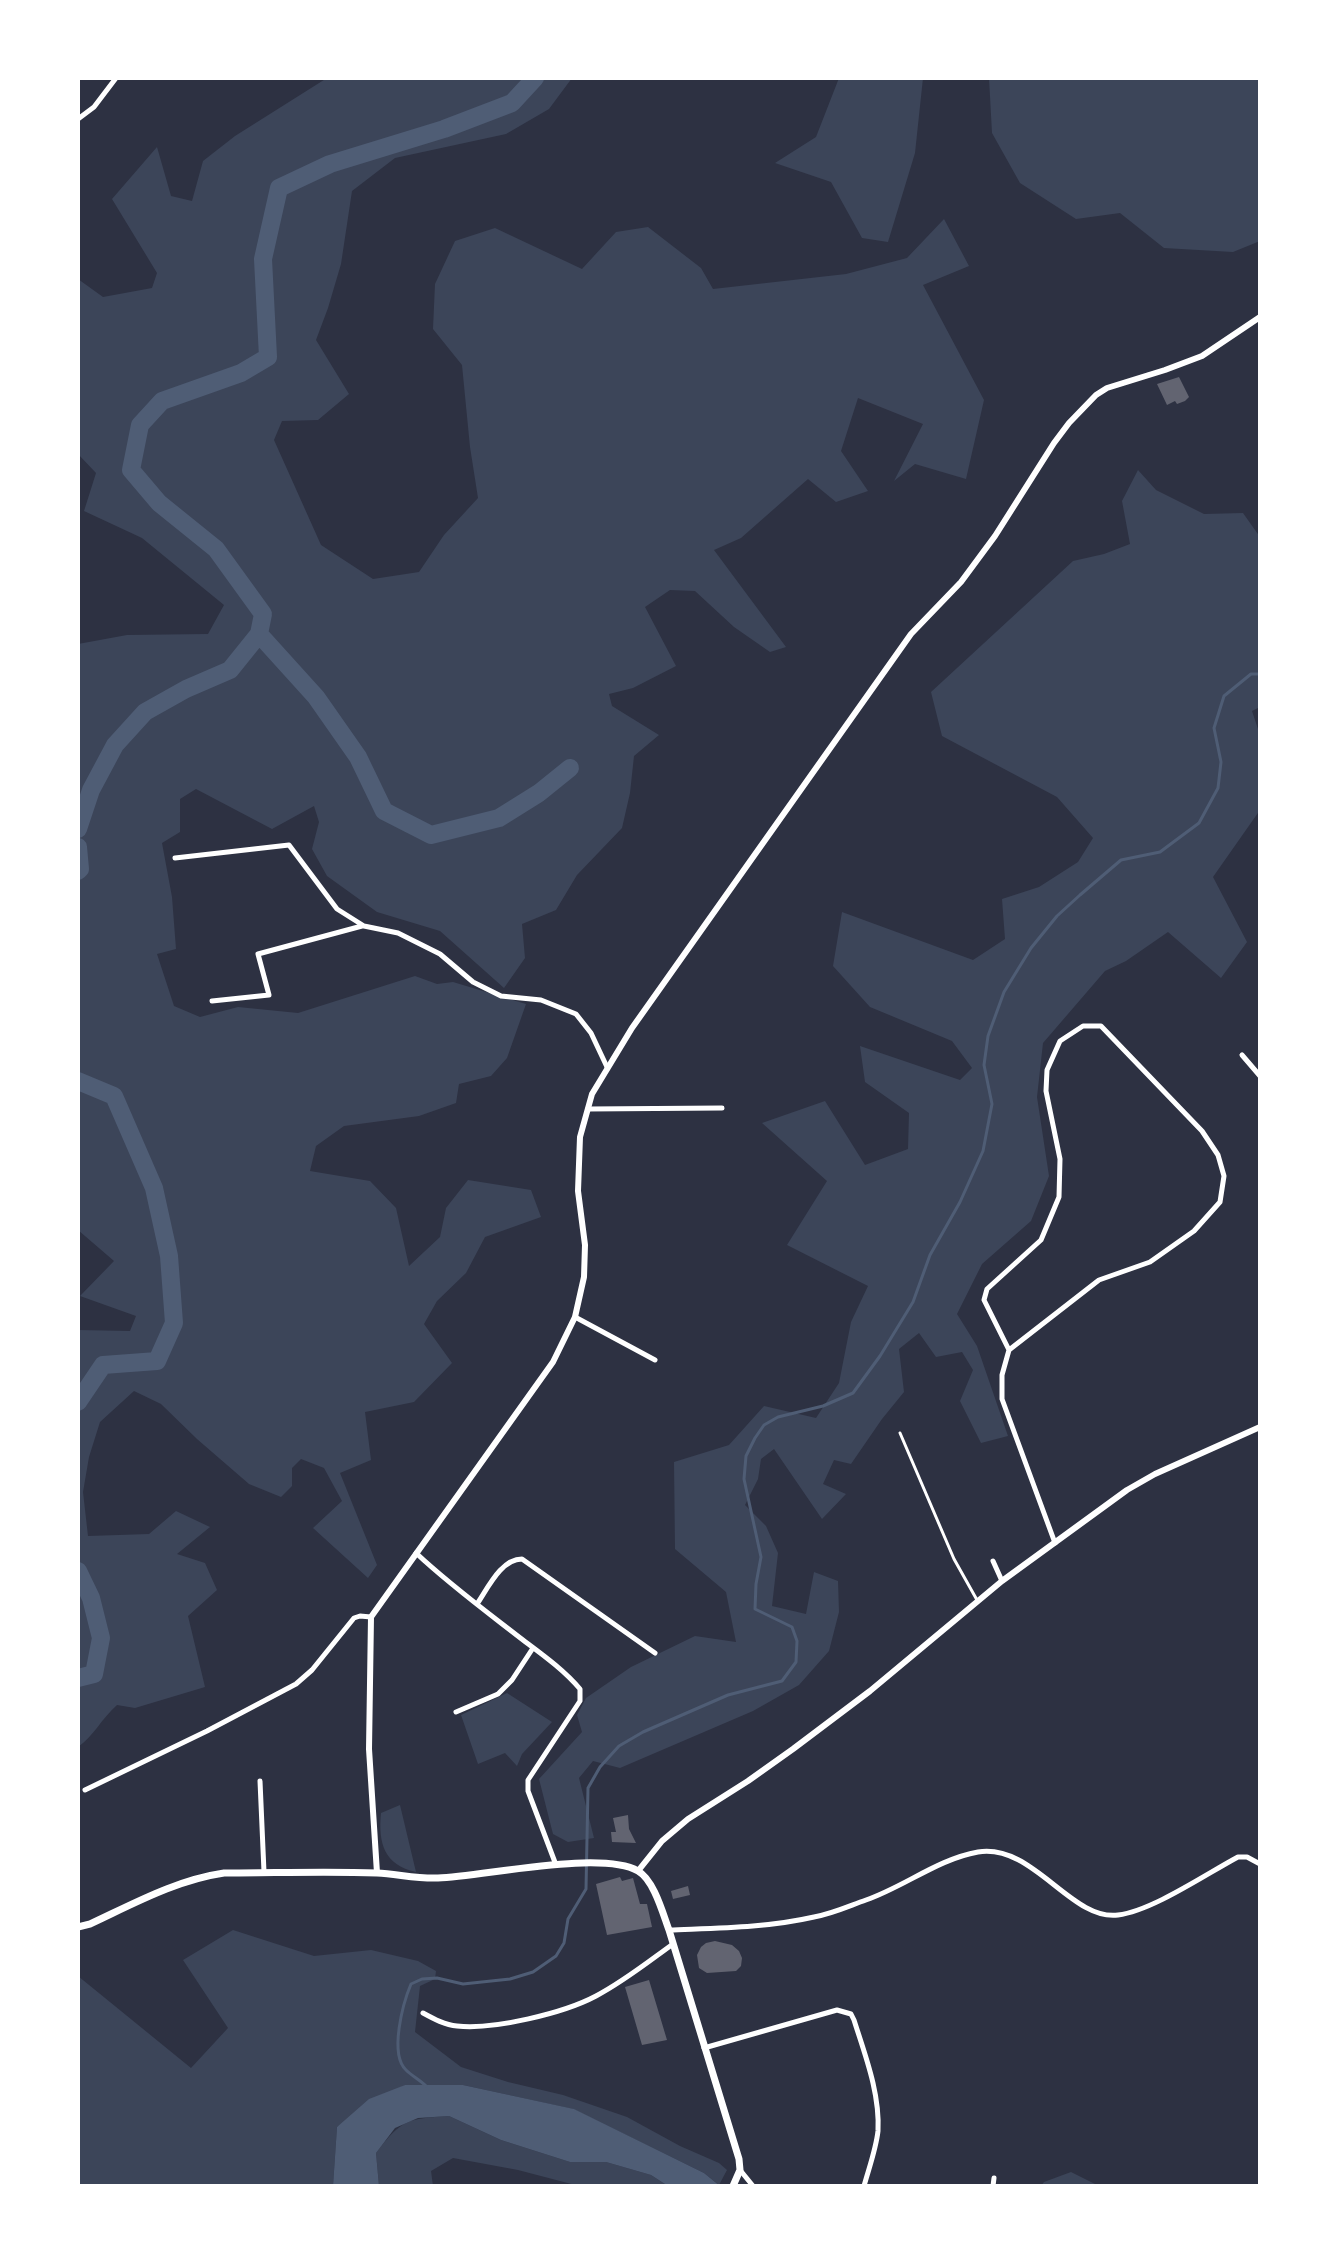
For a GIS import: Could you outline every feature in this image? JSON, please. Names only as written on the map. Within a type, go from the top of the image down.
[{"type":"main road","points":[[78,1927],[177,1885],[202,1876],[224,1873],[377,1873],[435,1878],[576,1864],[621,1866],[638,1871],[649,1883],[669,1930],[739,2159],[740,2170],[734,2183]]},
{"type":"street","points":[[78,119],[94,107],[116,78]]},
{"type":"street","points":[[377,1873],[369,1749],[371,1617],[553,1362],[575,1317],[584,1277],[585,1245],[578,1191],[580,1137],[592,1094],[607,1067],[911,634],[961,582],[995,536],[1069,423],[1107,388],[1202,356],[1260,317]]},
{"type":"street","points":[[175,858],[289,845],[337,909],[364,926],[398,933],[440,954],[473,982],[501,996],[541,1000],[576,1014],[591,1033],[607,1067]]},
{"type":"street","points":[[212,1001],[269,995],[258,954],[364,926]]},
{"type":"street","points":[[1009,1350],[984,1300],[987,1289],[1041,1240],[1059,1197],[1060,1159],[1046,1091],[1047,1070],[1060,1041],[1083,1026],[1101,1026],[1202,1131],[1218,1155],[1224,1176],[1220,1202],[1194,1231],[1150,1262],[1099,1280],[1009,1350],[1002,1375],[1002,1399],[1055,1543]]},
{"type":"street","points":[[1242,1055],[1260,1076]]},
{"type":"street","points":[[587,1109],[722,1108]]},
{"type":"street","points":[[575,1317],[655,1360]]},
{"type":"street","points":[[638,1871],[662,1841],[688,1819],[793,1749],[870,1691],[977,1600],[1141,1481],[1260,1427]]},
{"type":"street","points":[[415,1553],[451,1586],[533,1648],[580,1689],[580,1701],[528,1780],[528,1791],[556,1865]]},
{"type":"street","points":[[477,1604],[504,1566],[512,1559],[522,1559],[655,1653]]},
{"type":"street","points":[[993,1561],[1002,1581]]},
{"type":"street","points":[[85,1790],[296,1684],[312,1670],[354,1618],[371,1617]]},
{"type":"street","points":[[456,1712],[498,1694],[512,1680],[533,1648]]},
{"type":"street","points":[[260,1781],[264,1873]]},
{"type":"street","points":[[669,1930],[752,1927],[818,1917],[893,1889],[953,1859],[979,1852],[1010,1856],[1088,1909],[1104,1916],[1141,1910],[1238,1857],[1247,1857],[1260,1864]]},
{"type":"street","points":[[423,2013],[442,2023],[459,2026],[497,2024],[553,2014],[596,1996],[673,1944]]},
{"type":"street","points":[[704,2048],[837,2010],[851,2014],[868,2067],[878,2116],[878,2134],[864,2186]]},
{"type":"street","points":[[740,2170],[753,2186]]},
{"type":"street","points":[[993,2186],[994,2178]]},
{"type":"lane","points":[[900,1433],[954,1559],[977,1600]]},
{"type":"shaded area","points":[[327,78],[572,78],[549,109],[506,134],[395,158],[352,191],[341,264],[316,340],[349,394],[318,420],[282,421],[274,440],[321,545],[373,579],[419,572],[444,535],[478,498],[462,365],[433,329],[435,284],[455,241],[495,228],[582,269],[616,232],[648,227],[701,268],[713,289],[846,274],[907,258],[944,219],[969,266],[923,285],[984,400],[966,479],[915,464],[894,481],[923,424],[858,398],[841,451],[868,491],[836,502],[808,479],[741,538],[714,550],[786,647],[770,652],[734,627],[695,591],[670,590],[645,607],[676,666],[633,688],[609,694],[612,706],[659,735],[634,756],[622,828],[577,875],[556,910],[522,924],[525,958],[504,988],[440,931],[377,912],[327,876],[312,849],[319,822],[314,806],[272,829],[196,789],[180,799],[180,832],[162,843],[172,897],[176,949],[157,954],[174,1006],[200,1017],[238,1007],[298,1013],[415,976],[437,984],[453,982],[526,1004],[507,1058],[491,1076],[459,1084],[456,1103],[419,1116],[344,1126],[316,1146],[310,1171],[370,1181],[396,1208],[409,1266],[440,1237],[446,1208],[468,1180],[531,1190],[541,1217],[485,1237],[466,1273],[437,1301],[424,1324],[452,1363],[414,1402],[365,1412],[371,1460],[340,1473],[377,1565],[368,1578],[313,1528],[342,1501],[324,1468],[301,1459],[292,1468],[292,1486],[281,1497],[249,1484],[161,1404],[134,1391],[100,1422],[89,1457],[83,1492],[88,1536],[149,1534],[176,1511],[210,1527],[177,1554],[205,1563],[217,1590],[188,1616],[205,1687],[135,1708],[117,1705],[78,1747],[78,1330],[130,1331],[136,1316],[80,1296],[114,1261],[78,1230],[78,644],[127,635],[208,634],[224,605],[142,538],[84,511],[96,473],[78,454],[78,279],[103,297],[152,288],[157,273],[112,199],[157,147],[171,196],[192,201],[203,161],[235,136]]},
{"type":"shaded area","points":[[839,78],[923,78],[915,153],[888,242],[862,238],[831,182],[775,163],[816,137]]},
{"type":"shaded area","points":[[989,78],[1260,78],[1260,241],[1233,252],[1164,248],[1120,213],[1076,219],[1020,183],[992,133]]},
{"type":"shaded area","points":[[1138,470],[1156,490],[1204,514],[1243,513],[1260,537],[1260,707],[1252,711],[1260,735],[1260,810],[1213,877],[1247,942],[1221,978],[1168,932],[1126,961],[1105,971],[1043,1043],[1037,1097],[1049,1176],[1031,1221],[982,1264],[957,1314],[977,1346],[1008,1436],[981,1443],[960,1401],[973,1370],[962,1352],[936,1357],[919,1333],[899,1349],[904,1392],[851,1464],[834,1460],[823,1484],[846,1494],[822,1519],[774,1449],[761,1459],[758,1479],[745,1505],[766,1526],[778,1553],[772,1606],[806,1614],[814,1572],[838,1581],[839,1612],[829,1651],[799,1685],[753,1711],[620,1768],[593,1761],[579,1778],[594,1838],[568,1842],[553,1834],[539,1779],[582,1732],[577,1715],[586,1698],[631,1667],[695,1636],[736,1642],[726,1592],[675,1549],[674,1462],[729,1445],[764,1406],[816,1418],[839,1383],[851,1322],[868,1286],[787,1245],[827,1181],[762,1123],[825,1101],[865,1165],[908,1149],[909,1113],[865,1082],[860,1046],[960,1080],[972,1068],[952,1041],[870,1007],[833,966],[842,912],[973,960],[1005,939],[1002,899],[1039,887],[1078,862],[1093,838],[1057,797],[942,736],[931,692],[1073,561],[1130,544],[1122,501]]},
{"type":"shaded area","points":[[507,1693],[552,1722],[522,1754],[517,1766],[505,1753],[478,1764],[461,1715]]},
{"type":"shaded area","points":[[400,1805],[416,1872],[397,1864],[382,1843],[381,1813]]},
{"type":"shaded area","points":[[233,1930],[314,1956],[371,1950],[418,1961],[436,1971],[435,1979],[420,1986],[415,2032],[461,2067],[563,2095],[627,2117],[719,2163],[727,2170],[719,2185],[704,2173],[573,2109],[463,2085],[405,2085],[337,2127],[333,2186],[78,2186],[78,1976],[191,2068],[228,2028],[183,1960]]},
{"type":"shaded area","points":[[405,2085],[463,2085],[574,2109],[704,2173],[720,2186],[668,2186],[651,2175],[606,2162],[570,2162],[501,2140],[449,2116],[418,2118],[395,2128],[376,2153],[379,2186],[333,2186],[337,2127],[369,2099]]},
{"type":"shaded area","points":[[449,2116],[501,2140],[570,2162],[606,2162],[651,2175],[668,2186],[579,2186],[453,2158],[431,2171],[433,2186],[379,2186],[376,2153],[392,2133],[414,2120]]},
{"type":"shaded area","points":[[1071,2172],[1099,2186],[1041,2186],[1044,2182]]},
{"type":"building","points":[[1179,377],[1189,397],[1177,404],[1175,401],[1167,405],[1157,384]]},
{"type":"building","points":[[628,1815],[629,1829],[636,1843],[612,1842],[611,1832],[616,1832],[613,1818]]},
{"type":"building","points":[[620,1877],[622,1881],[633,1878],[640,1904],[647,1904],[652,1927],[607,1935],[596,1884]]},
{"type":"building","points":[[688,1886],[690,1895],[673,1899],[671,1891]]},
{"type":"building","points":[[715,1941],[732,1945],[739,1951],[741,1966],[736,1971],[707,1973],[699,1968],[697,1955],[701,1947]]},
{"type":"building","points":[[649,1980],[667,2040],[642,2045],[625,1987]]},
{"type":"waterway","points":[[78,829],[91,790],[115,745],[145,712],[186,689],[230,670],[259,634],[263,614],[216,549],[159,503],[131,470],[140,425],[162,401],[241,373],[268,357],[263,259],[279,188],[330,164],[444,129],[512,103],[535,78]]},
{"type":"waterway","points":[[259,634],[316,697],[358,757],[384,811],[431,835],[499,818],[539,793],[570,768]]},
{"type":"waterway","points":[[426,2086],[406,2070],[398,2052],[401,2015],[411,1984],[437,1978],[463,1984],[510,1979],[533,1972],[556,1956],[564,1943],[568,1919],[586,1889],[588,1788],[600,1767],[619,1746],[643,1732],[728,1695],[782,1681],[796,1662],[797,1641],[792,1627],[755,1609],[761,1557],[744,1479],[746,1456],[764,1425],[778,1417],[823,1406],[853,1393],[880,1356],[913,1302],[930,1255],[960,1202],[983,1151],[992,1104],[984,1065],[988,1036],[1004,992],[1031,948],[1057,916],[1080,895],[1121,860],[1160,852],[1199,823],[1218,788],[1221,762],[1214,728],[1224,696],[1251,674],[1260,674]]},
{"type":"waterway","points":[[78,847],[78,871]]},
{"type":"waterway","points":[[78,1081],[114,1096],[154,1188],[169,1256],[174,1323],[157,1361],[103,1365],[78,1402]]},
{"type":"waterway","points":[[78,1571],[91,1598],[101,1638],[94,1674],[78,1678]]}]
